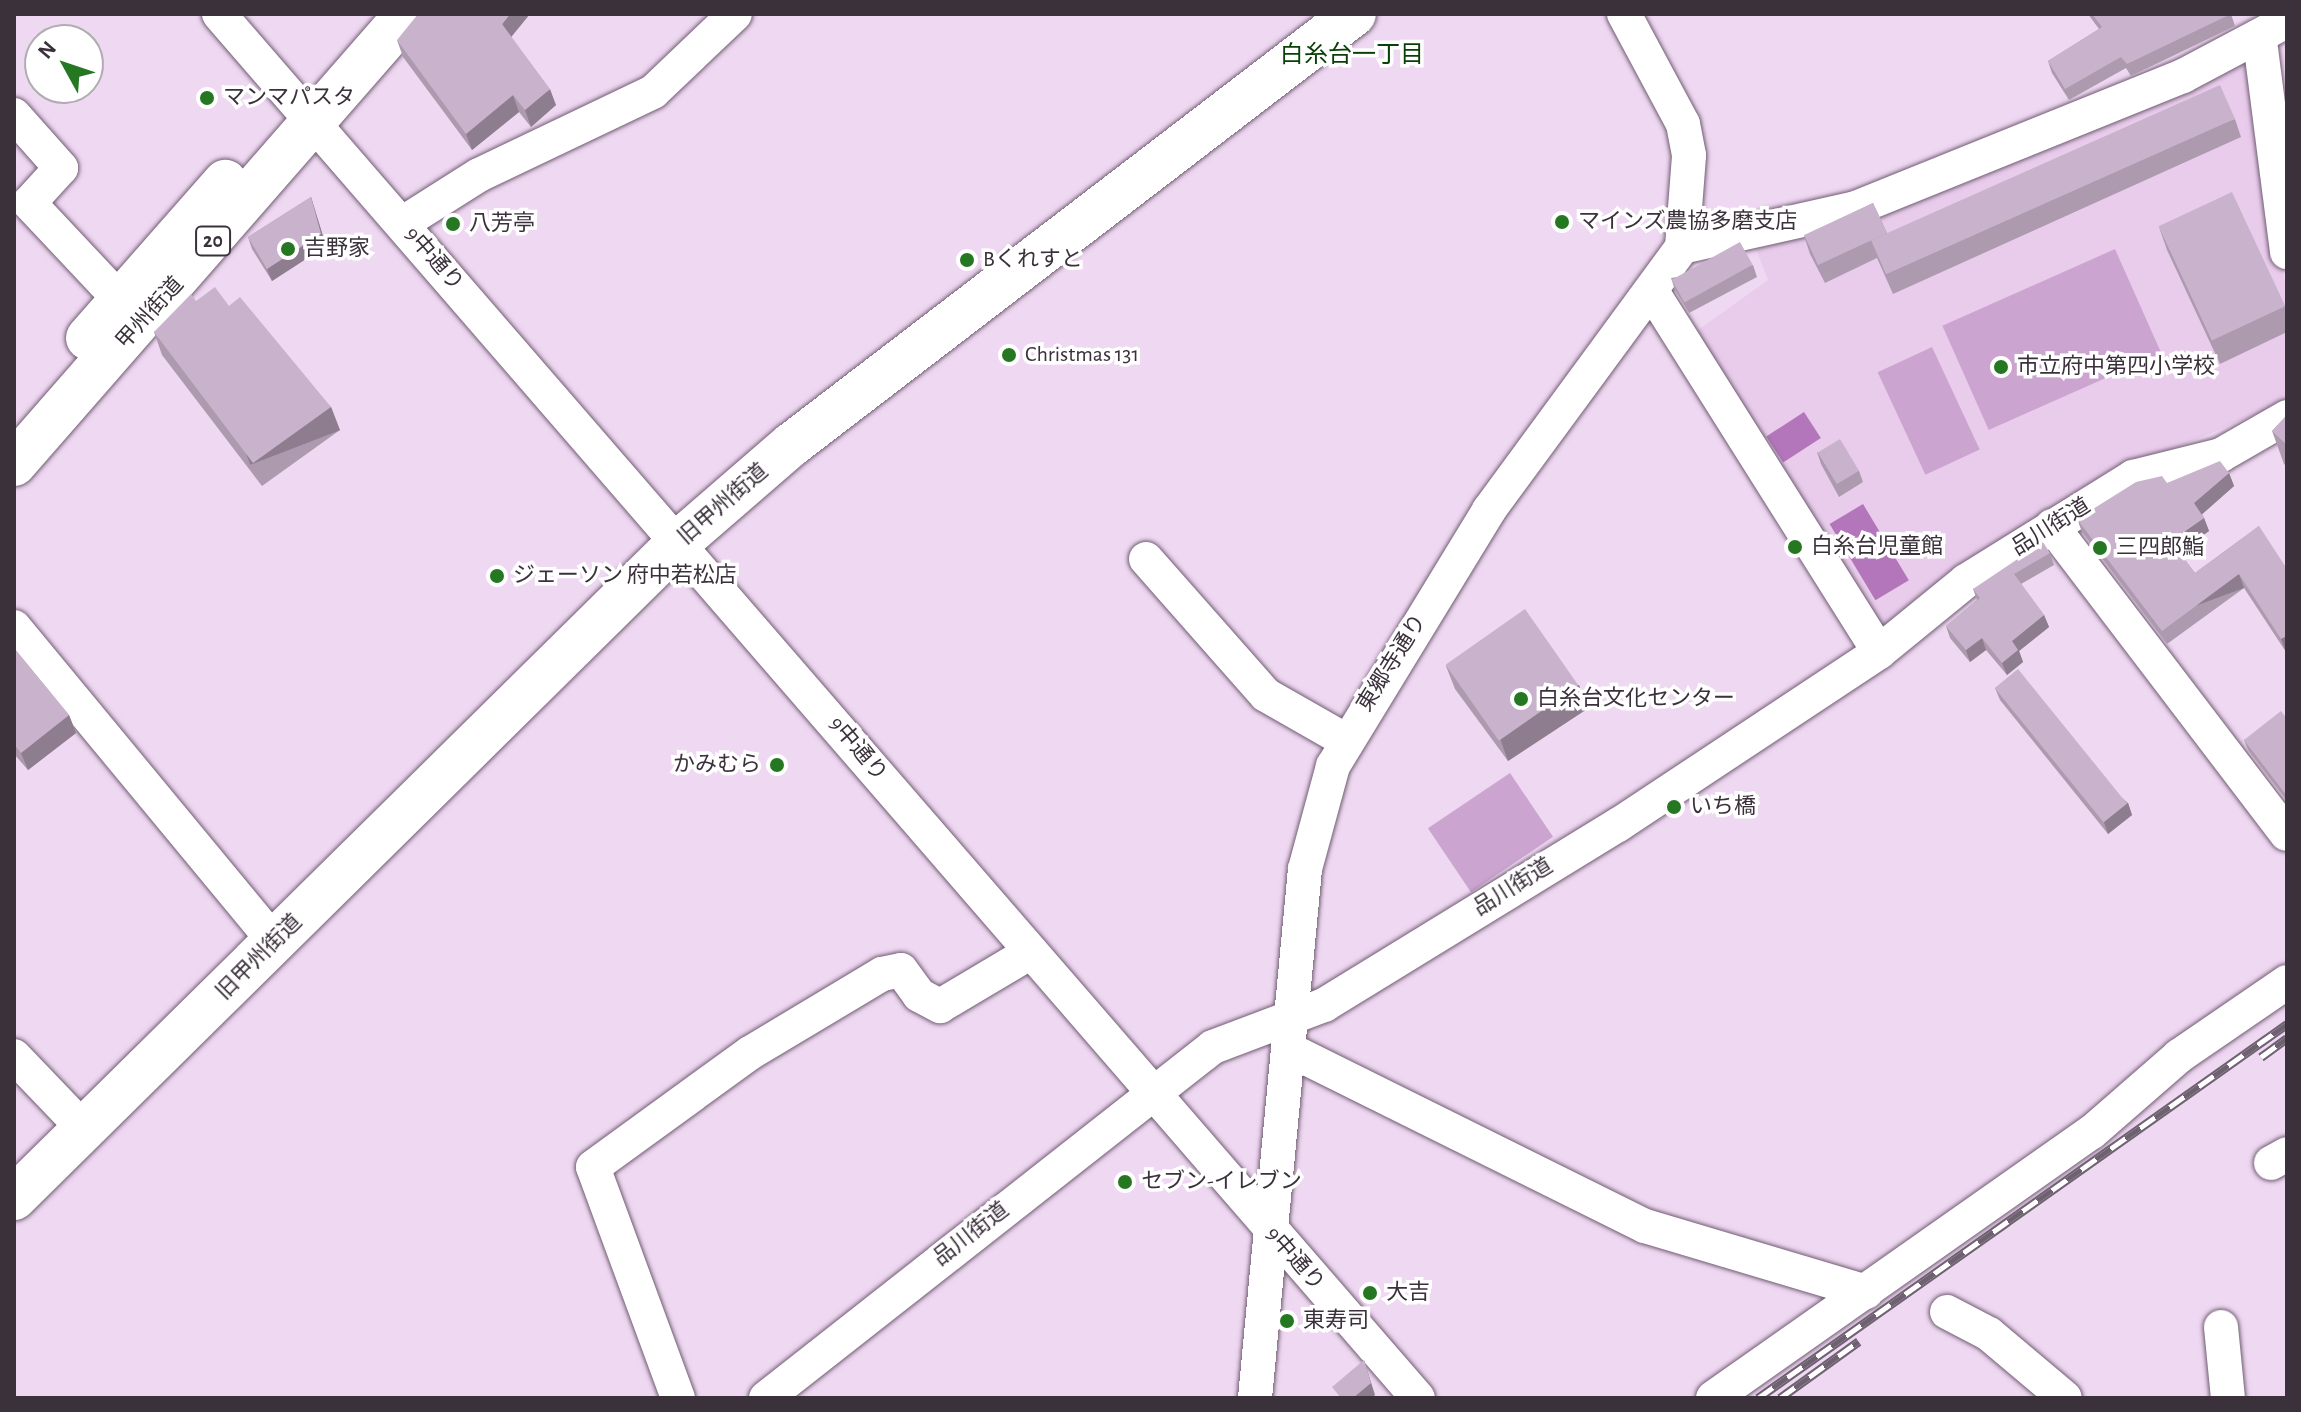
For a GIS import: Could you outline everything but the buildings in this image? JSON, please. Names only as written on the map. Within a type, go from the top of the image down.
[{"type":"main road","name":"甲州街道","points":[[14,464],[307,110],[375,14]]},
{"type":"main road","name":"甲州街道","points":[[14,425],[120,300],[307,110],[407,14]]},
{"type":"main road","name":"旧甲州街道","points":[[14,1198],[680,541],[791,445],[1354,14]]},
{"type":"street","name":"9中通り","points":[[219,14],[307,110],[1418,1398]]},
{"type":"street","points":[[403,223],[479,175],[653,92],[735,14]]},
{"type":"street","name":"東郷寺通り","points":[[1255,1398],[1305,869],[1345,740],[1489,510],[1653,293],[1682,247],[1689,155],[1683,124],[1624,14]]},
{"type":"street","points":[[1682,247],[1856,208],[2274,31],[2287,252]]},
{"type":"street","points":[[14,115],[61,168],[29,203],[120,300]]},
{"type":"street","points":[[1653,293],[1879,652]]},
{"type":"street","name":"品川街道","points":[[783,1392],[1151,1092],[1213,1047],[1288,1035],[1618,825],[1879,652],[1966,581],[2052,526],[2133,477],[2221,455],[2287,417]]},
{"type":"street","points":[[2052,526],[2287,834]]},
{"type":"street","points":[[1146,559],[1266,695],[1345,740]]},
{"type":"street","points":[[14,627],[274,941]]},
{"type":"street","points":[[678,1398],[593,1167],[750,1053],[882,974],[901,970],[919,995],[940,1006],[1031,952]]},
{"type":"street","points":[[1713,1398],[1866,1292],[2287,982]]},
{"type":"street","points":[[1288,1035],[1645,1226],[1866,1292]]},
{"type":"street","points":[[14,1056],[84,1129]]},
{"type":"street","points":[[1947,1312],[1989,1334],[2065,1398]]},
{"type":"street","points":[[2221,1327],[2228,1398]]},
{"type":"shaded area","name":"市立府中第四小学校","points":[[2249,61],[2287,296],[2287,401],[2109,476],[1986,548],[1882,631],[1694,333],[1768,280],[1756,249],[1863,220]]},
{"type":"shaded area","points":[[2115,249],[2161,353],[1989,430],[1942,326]]},
{"type":"shaded area","points":[[1932,347],[1980,449],[1925,475],[1878,372]]},
{"type":"shaded area","points":[[1804,412],[1821,438],[1783,463],[1766,437]]},
{"type":"shaded area","points":[[1863,504],[1909,580],[1875,600],[1830,524]]},
{"type":"shaded area","points":[[1510,773],[1553,837],[1471,892],[1428,828]]},
{"type":"railway","points":[[1758,1398],[2287,1024]]},
{"type":"railway","points":[[2261,1057],[2287,1038]]},
{"type":"railway","points":[[1780,1398],[1859,1341]]},
{"type":"place","name":"マンマパスタ","points":[[207,98]]},
{"type":"place","name":"マインズ農協多磨支店","points":[[1562,222]]},
{"type":"place","name":"八芳亭","points":[[453,224]]},
{"type":"place","name":"吉野家","points":[[288,249]]},
{"type":"place","name":"Bくれすと","points":[[967,260]]},
{"type":"place","name":"Christmas 131","points":[[1009,355]]},
{"type":"place","name":"市立府中第四小学校","points":[[2001,367]]},
{"type":"place","name":"白糸台児童館","points":[[1795,547]]},
{"type":"place","name":"三四郎鮨","points":[[2100,548]]},
{"type":"place","name":"ジェーソン 府中若松店","points":[[497,576]]},
{"type":"place","name":"白糸台文化センター","points":[[1521,699]]},
{"type":"place","name":"かみむら","points":[[777,765]]},
{"type":"place","name":"いち橋","points":[[1674,807]]},
{"type":"place","name":"セブン-イレブン","points":[[1125,1182]]},
{"type":"place","name":"大吉","points":[[1370,1293]]},
{"type":"place","name":"東寿司","points":[[1287,1321]]},
{"type":"district","name":"白糸台一丁目","points":[[1352,56]]}]
